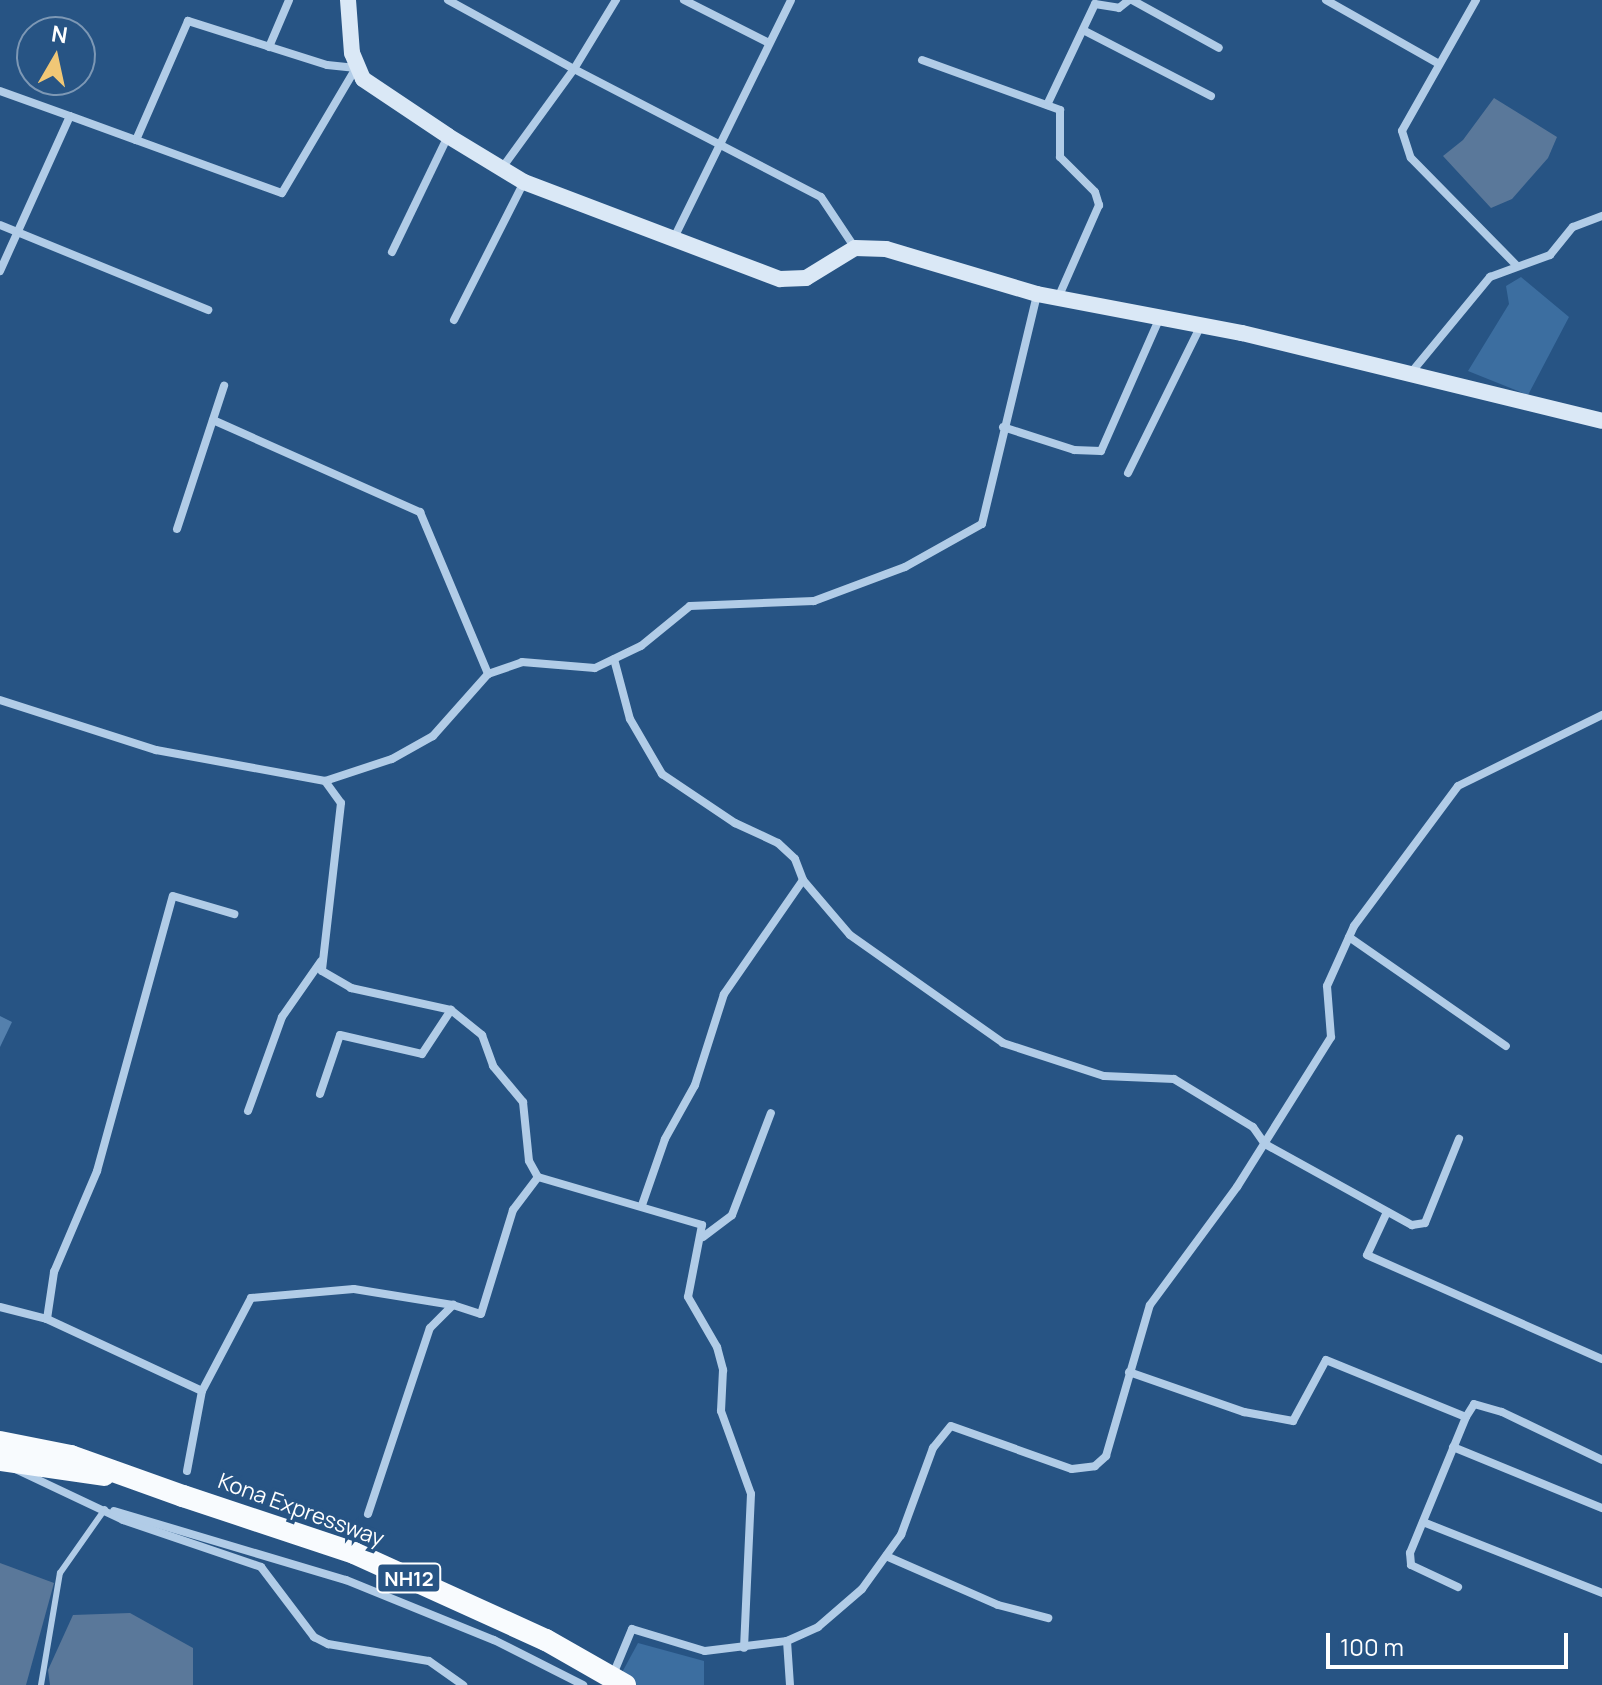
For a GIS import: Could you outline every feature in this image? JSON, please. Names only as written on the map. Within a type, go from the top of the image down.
[{"type":"highway","name":"Kona Expressway","points":[[1,1454],[71,1456],[354,1553],[546,1640],[625,1685]]},
{"type":"main road","points":[[348,0],[356,68],[373,87],[524,182],[673,241],[794,280],[855,248],[936,262],[1037,294],[1201,325],[1407,377],[1602,421]]},
{"type":"street","points":[[269,47],[289,0]]},
{"type":"street","points":[[446,0],[716,147],[821,197],[855,248]]},
{"type":"street","points":[[502,168],[574,69],[616,0]]},
{"type":"street","points":[[684,0],[769,43]]},
{"type":"street","points":[[673,241],[716,147],[791,0]]},
{"type":"street","points":[[1047,105],[1095,4],[1119,8],[1130,0],[1219,48]]},
{"type":"street","points":[[1326,0],[1439,64]]},
{"type":"street","points":[[1476,0],[1402,131],[1411,158],[1517,266]]},
{"type":"street","points":[[0,91],[282,193],[356,68],[269,47],[188,21],[136,140]]},
{"type":"street","points":[[1083,30],[1211,96]]},
{"type":"street","points":[[922,60],[1060,110],[1064,121],[1060,157],[1095,192],[1099,205],[1058,298]]},
{"type":"street","points":[[0,271],[20,233],[70,116]]},
{"type":"street","points":[[392,252],[448,136]]},
{"type":"street","points":[[454,320],[524,182]]},
{"type":"street","points":[[1407,377],[1490,277],[1550,255],[1573,227],[1602,216]]},
{"type":"street","points":[[0,225],[208,310]]},
{"type":"street","points":[[0,700],[156,750],[325,781],[392,759],[433,736],[488,674],[522,662],[595,668],[641,646],[690,606],[814,601],[905,567],[982,524],[1037,294]]},
{"type":"street","points":[[1003,427],[1074,450],[1101,451],[1160,317]]},
{"type":"street","points":[[1128,473],[1201,325]]},
{"type":"street","points":[[177,529],[224,386]]},
{"type":"street","points":[[213,420],[420,512],[488,674]]},
{"type":"street","points":[[614,659],[630,719],[662,774],[735,823],[778,843],[795,859],[803,880],[850,935],[1003,1043],[1104,1076],[1174,1079],[1253,1127],[1265,1144],[1412,1225],[1425,1223],[1459,1139]]},
{"type":"street","points":[[609,1685],[632,1629],[705,1651],[787,1641],[818,1627],[862,1589],[901,1535],[933,1448],[951,1426],[1072,1469],[1095,1466],[1106,1456],[1150,1305],[1265,1144],[1331,1037],[1327,986],[1349,937],[1434,811],[1458,786],[1602,715]]},
{"type":"street","points":[[325,781],[341,803],[322,971],[351,988],[451,1010],[482,1035],[493,1066],[523,1102],[529,1161],[538,1177],[702,1225],[703,1237],[688,1297],[717,1347],[723,1370],[721,1411],[751,1494],[744,1648]]},
{"type":"street","points":[[642,1205],[665,1139],[695,1085],[724,994],[803,880]]},
{"type":"street","points":[[47,1319],[54,1272],[97,1171],[173,896],[234,914]]},
{"type":"street","points":[[1349,937],[1506,1046]]},
{"type":"street","points":[[248,1111],[282,1017],[321,961]]},
{"type":"street","points":[[320,1094],[340,1035],[422,1054],[451,1010]]},
{"type":"street","points":[[703,1237],[732,1215],[771,1113]]},
{"type":"street","points":[[187,1471],[202,1391],[251,1298],[354,1289],[453,1305],[481,1314],[513,1210],[538,1177]]},
{"type":"street","points":[[1387,1212],[1367,1255],[1602,1359]]},
{"type":"street","points":[[368,1514],[430,1328],[453,1305]]},
{"type":"street","points":[[0,1307],[47,1319],[202,1391]]},
{"type":"street","points":[[1129,1372],[1244,1412],[1293,1421],[1326,1360],[1466,1417]]},
{"type":"street","points":[[1458,1587],[1411,1565],[1423,1522],[1474,1404],[1502,1412],[1602,1460]]},
{"type":"street","points":[[1453,1447],[1600,1504]]},
{"type":"street","points":[[1,1454],[41,1486],[261,1567],[314,1637],[328,1644],[429,1661],[463,1685]]},
{"type":"street","points":[[105,1509],[346,1580],[494,1640],[583,1685]]},
{"type":"street","points":[[1423,1522],[1602,1593]]},
{"type":"street","points":[[886,1556],[998,1605],[1048,1618]]},
{"type":"street","points":[[787,1641],[790,1685]]},
{"type":"lane","points":[[41,1685],[60,1573],[105,1509]]},
{"type":"shaded area","points":[[1494,98],[1557,137],[1548,158],[1512,199],[1491,208],[1443,156],[1463,140]]},
{"type":"shaded area","points":[[1521,277],[1569,317],[1528,395],[1468,371],[1509,304],[1506,286]]},
{"type":"shaded area","points":[[0,1563],[54,1583],[26,1685],[0,1685]]},
{"type":"shaded area","points":[[130,1613],[193,1648],[193,1685],[50,1685],[48,1670],[73,1615]]},
{"type":"shaded area","points":[[638,1643],[704,1661],[704,1685],[631,1685],[619,1678]]},
{"type":"building","points":[[0,1016],[12,1022],[0,1047]]}]
